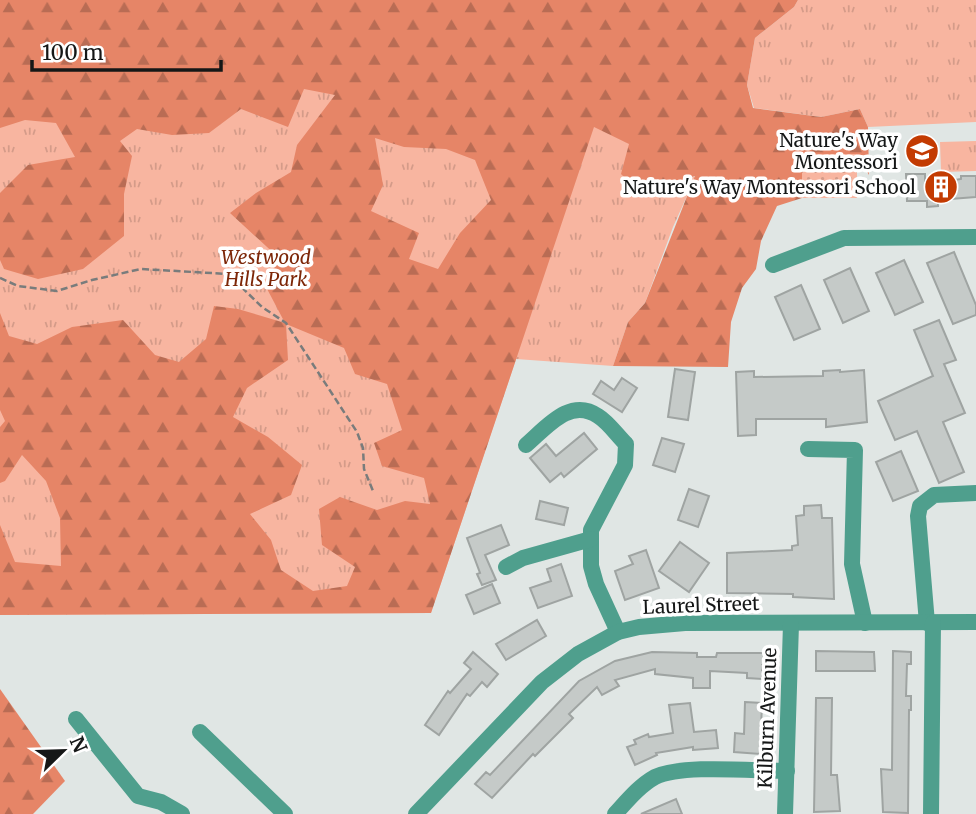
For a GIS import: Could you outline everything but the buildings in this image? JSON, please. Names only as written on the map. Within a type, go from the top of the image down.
[{"type":"street","points":[[773,265],[844,238],[976,237]]},
{"type":"street","points":[[526,445],[569,410],[579,408],[598,416],[626,444],[625,465],[592,530],[591,539],[591,566],[596,584],[618,632]]},
{"type":"street","points":[[808,449],[855,450],[852,564],[865,623]]},
{"type":"street","points":[[931,814],[930,623],[918,516],[920,506],[926,499],[944,493],[976,494]]},
{"type":"street","points":[[506,567],[523,558],[591,539]]},
{"type":"street","name":"Laurel Street","points":[[416,814],[542,682],[578,654],[618,632],[639,627],[685,623],[976,622]]},
{"type":"street","name":"Kilburn Avenue","points":[[785,814],[791,624]]},
{"type":"street","points":[[76,719],[138,796],[161,802],[182,814]]},
{"type":"street","points":[[200,732],[285,814]]},
{"type":"street","points":[[615,814],[638,789],[673,770],[787,771]]},
{"type":"path","points":[[0,278],[18,286],[57,290],[92,279],[141,269],[228,274],[262,307],[286,323],[358,432],[363,448],[364,469],[373,491]]},
{"type":"green space","name":"Westwood Hills Park","points":[[0,0],[674,0],[629,144],[660,189],[696,176],[673,227],[645,303],[628,322],[613,366],[516,359],[431,613],[0,615]]},
{"type":"green space","name":"Westwood Hills Park","points":[[0,0],[798,0],[794,7],[755,38],[747,85],[753,108],[821,117],[860,109],[868,127],[869,175],[857,154],[802,168],[802,198],[777,206],[761,241],[756,269],[742,288],[731,322],[728,367],[613,366],[628,322],[645,303],[695,176],[641,194],[621,174],[629,144],[594,127],[431,613],[0,615],[0,525],[15,562],[61,566],[60,518],[46,481],[22,455],[5,481],[0,483],[0,427],[5,421],[0,410],[0,313],[9,336],[37,344],[72,327],[123,320],[155,355],[179,362],[206,339],[214,306],[238,309],[285,323],[265,285],[279,258],[230,213],[291,172],[297,145],[335,95],[304,89],[288,127],[241,109],[209,133],[172,135],[137,129],[120,141],[132,156],[124,194],[124,236],[83,269],[38,279],[4,269],[0,260],[0,193],[28,165],[75,157],[56,123],[25,120],[0,128]],"holes":[[[375,138],[404,147],[446,149],[475,160],[491,200],[460,233],[438,269],[409,259],[419,233],[371,211],[383,185]],[[286,324],[344,348],[355,374],[387,384],[402,430],[374,443],[382,466],[424,478],[430,504],[405,501],[377,510],[340,497],[319,509],[322,545],[355,567],[347,586],[313,591],[281,570],[271,540],[250,514],[291,495],[302,465],[268,437],[233,417],[247,388],[288,360]]]},
{"type":"green space","points":[[798,0],[976,0],[976,122],[868,127],[860,109],[821,117],[754,108],[747,85],[755,38],[794,7]]},
{"type":"green space","points":[[976,141],[976,171],[941,172],[940,142]]},
{"type":"green space","points":[[813,154],[857,154],[857,198],[802,198],[802,168]]},
{"type":"green space","points":[[0,689],[65,781],[33,814],[0,814]]},
{"type":"place","name":"Nature's Way Montessori","points":[[922,151]]},
{"type":"place","name":"Nature's Way Montessori School","points":[[941,187]]}]
